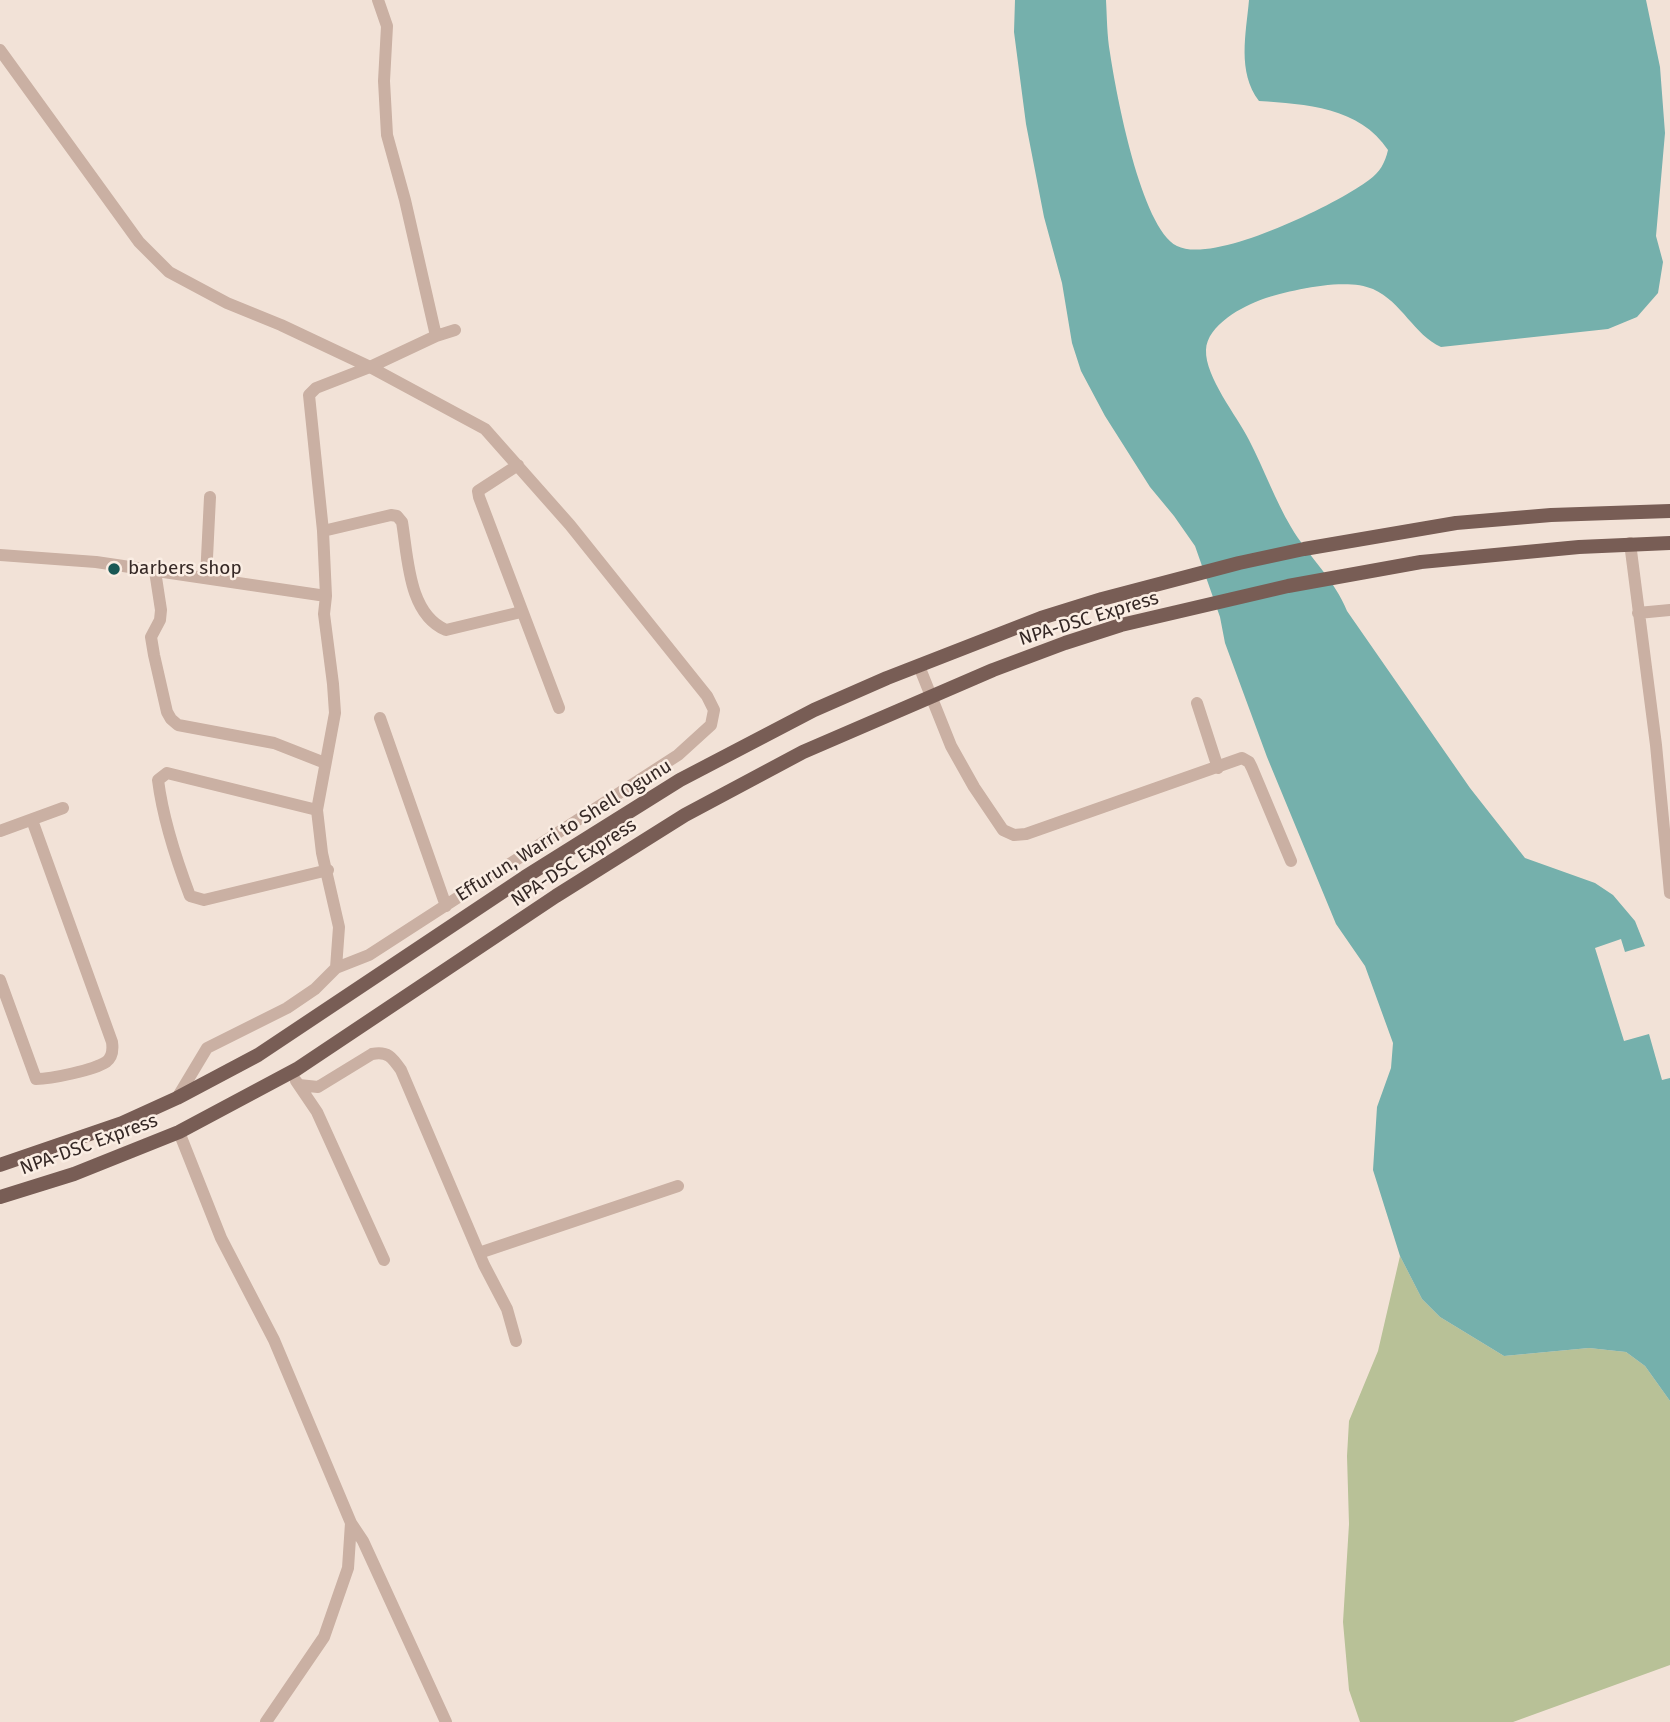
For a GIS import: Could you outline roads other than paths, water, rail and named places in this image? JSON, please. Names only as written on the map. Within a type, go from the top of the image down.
[{"type":"main road","name":"Effurun, Warri to Shell Ogunu","points":[[0,1165],[122,1123],[177,1098],[258,1055],[514,884],[680,780],[814,710],[1041,618],[1174,579],[1304,549],[1456,523],[1550,515],[1670,511]]},
{"type":"main road","name":"NPA-DSC Express","points":[[0,1197],[74,1174],[179,1132],[289,1073],[556,896],[685,816],[803,752],[931,695],[1065,643],[1121,625],[1192,610],[1233,597],[1421,562],[1630,543],[1670,543]]},
{"type":"street","points":[[377,0],[387,26],[384,81],[387,135],[436,336]]},
{"type":"street","points":[[0,50],[139,242],[169,272],[227,303],[370,367],[485,429],[570,525],[707,696],[714,710],[711,725],[678,755],[369,955],[335,968],[315,989],[286,1009],[207,1048],[177,1098]]},
{"type":"street","points":[[335,968],[338,927],[328,870],[322,853],[317,810],[335,713],[324,614],[326,596],[323,531],[309,395],[316,388],[454,330]]},
{"type":"street","points":[[518,465],[478,491],[559,708]]},
{"type":"street","points":[[206,578],[210,497]]},
{"type":"street","points":[[323,531],[391,515],[397,516],[402,522],[413,586],[421,606],[437,626],[446,630],[521,612]]},
{"type":"street","points":[[1630,543],[1656,745],[1670,892]]},
{"type":"street","points":[[0,555],[96,562],[326,596]]},
{"type":"street","points":[[155,571],[160,620],[151,637],[170,719],[178,725],[274,743],[325,762]]},
{"type":"street","points":[[1638,613],[1670,610]]},
{"type":"street","points":[[919,666],[951,746],[1003,830],[1014,835],[1026,834],[1242,758],[1249,762],[1291,861]]},
{"type":"street","points":[[1197,704],[1218,768]]},
{"type":"street","points":[[380,718],[446,906]]},
{"type":"street","points":[[1656,745],[1670,745]]},
{"type":"street","points":[[317,810],[167,773],[158,780],[162,809],[181,870],[190,896],[197,900],[328,870]]},
{"type":"street","points":[[0,831],[63,808]]},
{"type":"street","points":[[0,980],[36,1079],[51,1079],[106,1062],[113,1052],[108,1030],[32,820]]},
{"type":"street","points":[[299,1085],[318,1087],[372,1054],[391,1056],[401,1070],[479,1253],[507,1309],[516,1341]]},
{"type":"street","points":[[289,1073],[317,1112],[384,1261]]},
{"type":"street","points":[[179,1132],[221,1238],[274,1340],[351,1523],[363,1541],[446,1722]]},
{"type":"street","points":[[479,1253],[678,1186]]},
{"type":"street","points":[[266,1722],[324,1637],[348,1568],[351,1523]]},
{"type":"water","points":[[1015,0],[1106,0],[1109,47],[1118,97],[1142,188],[1152,214],[1164,234],[1177,246],[1195,250],[1246,240],[1331,203],[1373,177],[1381,167],[1388,150],[1376,136],[1347,116],[1313,106],[1259,101],[1252,90],[1245,65],[1249,0],[1646,0],[1660,67],[1665,133],[1656,236],[1663,262],[1658,293],[1637,317],[1608,329],[1441,347],[1423,335],[1392,302],[1373,289],[1348,284],[1318,286],[1288,292],[1246,306],[1219,325],[1208,341],[1206,350],[1207,361],[1216,384],[1249,440],[1291,527],[1470,788],[1525,858],[1595,883],[1613,895],[1635,921],[1645,946],[1625,952],[1621,939],[1595,948],[1624,1041],[1649,1034],[1662,1080],[1670,1078],[1670,1401],[1645,1366],[1626,1352],[1589,1348],[1504,1356],[1440,1317],[1422,1299],[1400,1256],[1373,1170],[1377,1107],[1391,1068],[1393,1043],[1365,966],[1336,924],[1267,757],[1225,643],[1220,617],[1195,546],[1150,487],[1105,416],[1081,371],[1072,343],[1062,283],[1044,217],[1026,124],[1014,32]]},
{"type":"place","name":"barbers shop","points":[[114,569]]}]
